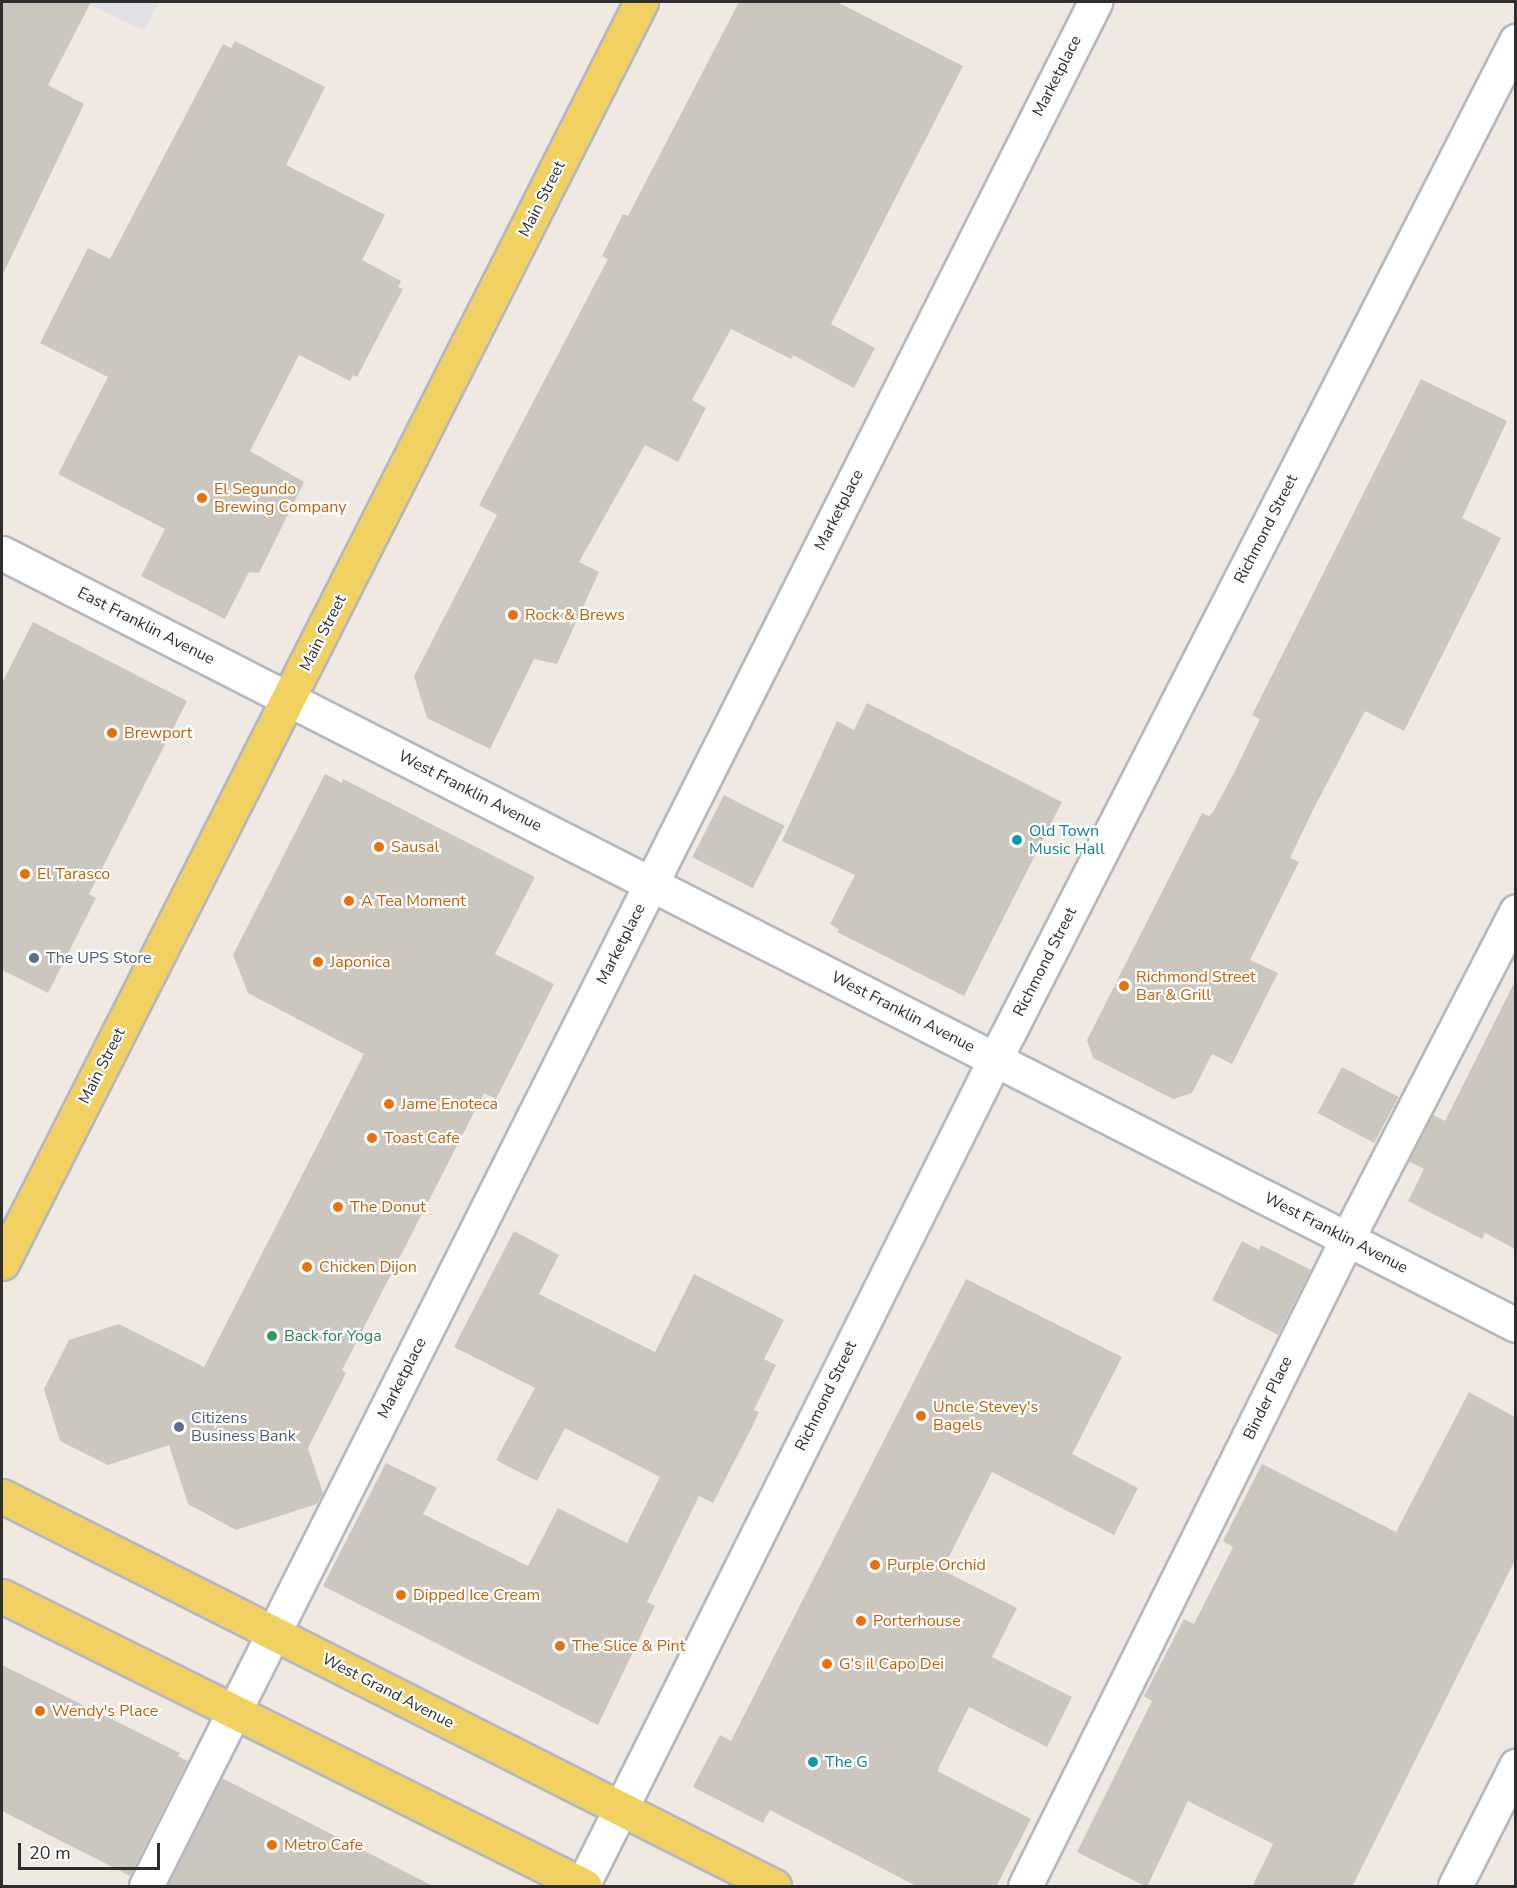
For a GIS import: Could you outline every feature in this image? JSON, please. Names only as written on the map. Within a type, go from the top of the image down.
[{"type":"main road","name":"Main Street","points":[[2,1263],[290,700],[641,2]]},
{"type":"main road","name":"West Grand Avenue","points":[[2,1496],[774,1887]]},
{"type":"main road","points":[[2,1596],[583,1886]]},
{"type":"street","name":"Marketplace","points":[[146,1887],[236,1713],[274,1633],[1095,2]]},
{"type":"street","name":"Richmond Street","points":[[583,1886],[994,1059],[1515,41]]},
{"type":"street","name":"East Franklin Avenue","points":[[2,553],[290,700]]},
{"type":"street","name":"West Franklin Avenue","points":[[290,700],[1515,1325]]},
{"type":"street","name":"Binder Place","points":[[1025,1887],[1347,1239],[1515,911]]},
{"type":"street","points":[[1455,1887],[1515,1766]]},
{"type":"shaded area","points":[[84,2],[159,2],[144,31]]},
{"type":"building","points":[[2,2],[91,2],[48,85],[84,104],[2,276]]},
{"type":"building","points":[[739,2],[837,2],[963,66],[831,324],[875,348],[854,388],[793,355],[791,359],[731,329],[692,400],[706,408],[678,462],[645,445],[579,562],[599,572],[557,664],[534,659],[490,749],[427,718],[414,676],[497,515],[479,505],[608,259],[602,256],[623,214],[628,216]]},
{"type":"building","points":[[235,41],[325,87],[286,165],[385,215],[362,260],[401,281],[398,287],[403,289],[357,377],[353,375],[350,381],[299,355],[250,451],[304,482],[259,573],[249,572],[225,619],[141,576],[165,529],[58,474],[108,377],[40,343],[88,248],[110,259],[223,44],[231,48]]},
{"type":"building","points":[[1421,379],[1507,421],[1462,518],[1501,538],[1404,731],[1365,711],[1313,810],[1290,858],[1299,862],[1250,960],[1278,973],[1232,1064],[1212,1054],[1192,1093],[1173,1099],[1093,1058],[1087,1040],[1202,813],[1209,816],[1213,812],[1235,771],[1260,719],[1252,715]]},
{"type":"building","points":[[33,622],[187,701],[89,894],[96,898],[48,993],[2,970],[2,683]]},
{"type":"building","points":[[867,703],[1062,802],[964,996],[837,932],[839,929],[830,924],[855,875],[782,841],[837,721],[854,730]]},
{"type":"building","points":[[325,774],[342,783],[343,779],[535,877],[495,954],[554,984],[496,1099],[484,1093],[342,1370],[346,1373],[308,1448],[323,1493],[317,1504],[236,1530],[188,1504],[169,1445],[108,1465],[60,1441],[44,1389],[69,1340],[119,1324],[204,1367],[364,1054],[248,993],[233,955]]},
{"type":"building","points":[[724,795],[785,826],[753,888],[692,857]]},
{"type":"building","points":[[1515,981],[1515,1249],[1485,1233],[1482,1239],[1408,1201],[1424,1169],[1408,1161],[1432,1114],[1445,1121]]},
{"type":"building","points":[[1342,1067],[1399,1097],[1374,1143],[1318,1113]]},
{"type":"building","points":[[514,1231],[559,1255],[539,1294],[655,1352],[694,1274],[784,1320],[764,1359],[776,1365],[754,1410],[759,1412],[713,1503],[699,1496],[647,1602],[655,1606],[598,1725],[323,1586],[386,1463],[437,1488],[423,1514],[528,1566],[558,1508],[627,1543],[660,1477],[565,1428],[537,1481],[496,1460],[535,1388],[454,1347]]},
{"type":"building","points":[[1242,1241],[1259,1250],[1261,1245],[1311,1270],[1278,1335],[1212,1300]]},
{"type":"building","points":[[966,1279],[1122,1357],[1072,1454],[1138,1488],[1114,1535],[992,1472],[942,1570],[1017,1608],[992,1657],[1072,1697],[1047,1747],[969,1707],[937,1771],[1031,1819],[996,1887],[918,1887],[770,1810],[763,1823],[693,1787],[720,1735],[731,1741]]},
{"type":"building","points":[[1469,1392],[1515,1417],[1515,1560],[1352,1887],[1252,1887],[1273,1844],[1188,1801],[1147,1887],[1077,1852],[1152,1701],[1144,1696],[1184,1619],[1194,1624],[1233,1547],[1223,1541],[1262,1464],[1396,1532]]},
{"type":"building","points":[[2,1665],[180,1753],[178,1756],[188,1761],[130,1876],[2,1811]]},
{"type":"building","points":[[222,1778],[435,1887],[167,1887]]},
{"type":"place","name":"El Segundo Brewing Company","points":[[202,498]]},
{"type":"place","name":"Rock & Brews","points":[[513,615]]},
{"type":"place","name":"Brewport","points":[[112,733]]},
{"type":"place","name":"Old Town Music Hall","points":[[1017,840]]},
{"type":"place","name":"Sausal","points":[[379,847]]},
{"type":"place","name":"El Tarasco","points":[[25,874]]},
{"type":"place","name":"A Tea Moment","points":[[349,901]]},
{"type":"place","name":"The UPS Store","points":[[34,958]]},
{"type":"place","name":"Japonica","points":[[318,962]]},
{"type":"place","name":"Richmond Street Bar & Grill","points":[[1124,986]]},
{"type":"place","name":"Jame Enoteca","points":[[389,1104]]},
{"type":"place","name":"Toast Cafe","points":[[372,1138]]},
{"type":"place","name":"The Donut","points":[[338,1207]]},
{"type":"place","name":"Chicken Dijon","points":[[307,1267]]},
{"type":"place","name":"Back for Yoga","points":[[272,1336]]},
{"type":"place","name":"Uncle Stevey's Bagels","points":[[921,1416]]},
{"type":"place","name":"Citizens Business Bank","points":[[179,1427]]},
{"type":"place","name":"Purple Orchid","points":[[875,1565]]},
{"type":"place","name":"Dipped Ice Cream","points":[[401,1595]]},
{"type":"place","name":"Porterhouse","points":[[861,1621]]},
{"type":"place","name":"The Slice & Pint","points":[[560,1646]]},
{"type":"place","name":"G's il Capo Dei","points":[[827,1664]]},
{"type":"place","name":"Wendy's Place","points":[[40,1711]]},
{"type":"place","name":"The G","points":[[813,1762]]},
{"type":"place","name":"Metro Cafe","points":[[272,1845]]}]
